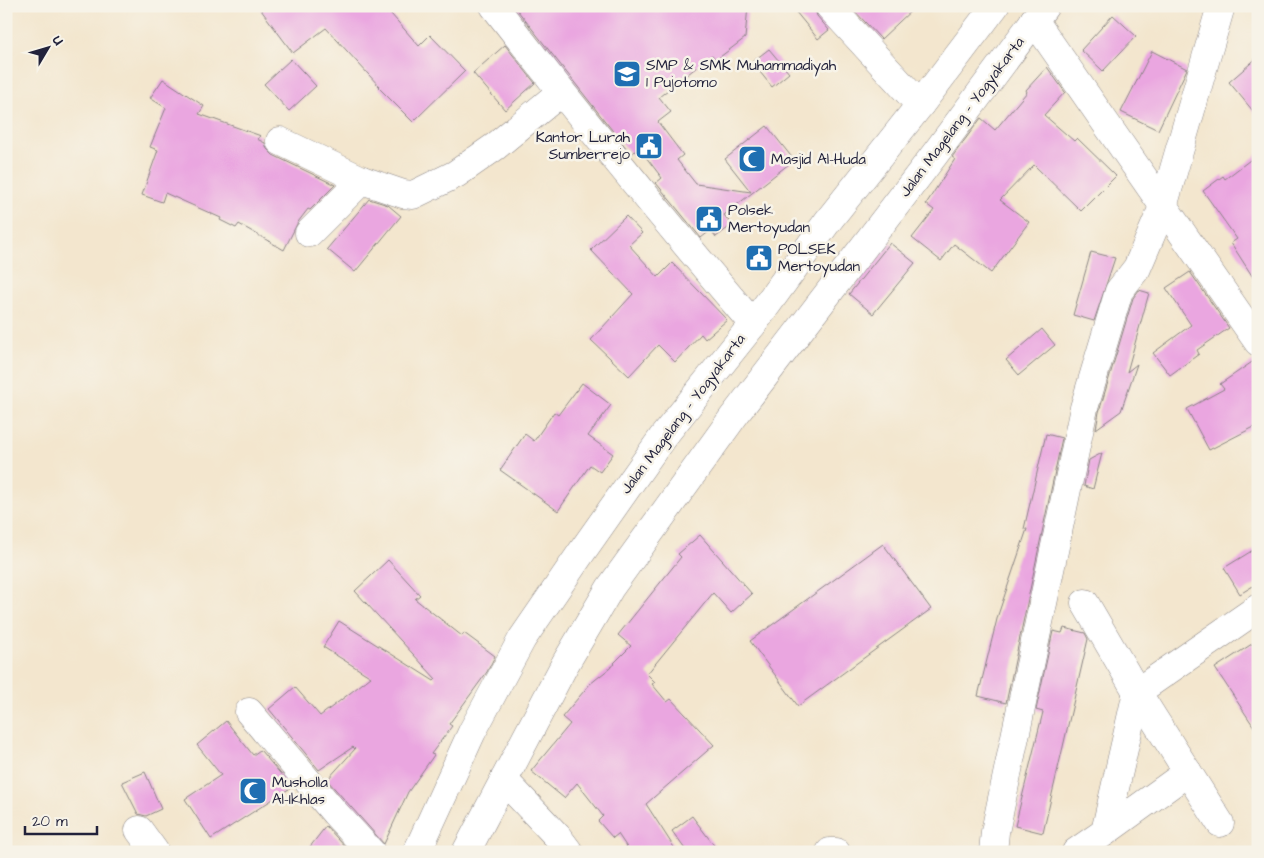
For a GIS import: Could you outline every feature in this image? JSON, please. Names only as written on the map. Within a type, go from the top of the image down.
[{"type":"main road","points":[[494,6],[665,221],[753,324]]},
{"type":"main road","points":[[829,6],[920,106]]},
{"type":"main road","name":"Jalan Magelang - Yogyakarta","points":[[417,852],[472,732],[522,639],[662,438],[753,324],[828,221],[920,106],[995,6]]},
{"type":"main road","points":[[993,852],[999,813],[1084,408],[1119,290],[1137,268],[1163,207],[1221,6]]},
{"type":"main road","points":[[1039,13],[1163,207],[1258,342]]},
{"type":"main road","name":"Jalan Magelang - Yogyakarta","points":[[466,852],[565,664],[610,588],[734,416],[935,154],[1039,13]]},
{"type":"main road","points":[[280,141],[362,180],[403,194],[413,195],[456,174],[496,146],[561,92]]},
{"type":"main road","points":[[309,233],[362,180]]},
{"type":"main road","points":[[828,221],[857,255]]},
{"type":"main road","points":[[1085,602],[1137,692],[1220,823]]},
{"type":"main road","points":[[1105,832],[1137,692],[1258,608]]},
{"type":"main road","points":[[249,712],[335,813],[371,852]]},
{"type":"main road","points":[[1076,852],[1188,772]]},
{"type":"main road","points":[[504,780],[557,836],[569,852]]},
{"type":"main road","points":[[139,830],[155,852]]},
{"type":"main road","points":[[830,852],[836,852]]},
{"type":"building","points":[[258,6],[384,6],[419,46],[430,35],[465,71],[413,122],[378,87],[326,28],[293,53]]},
{"type":"building","points":[[514,6],[748,6],[745,38],[716,60],[712,55],[659,97],[671,112],[658,122],[683,155],[677,160],[696,184],[751,192],[725,159],[767,126],[794,160],[724,215],[732,225],[716,237],[711,230],[701,238],[656,183],[662,178],[639,148],[631,154]]},
{"type":"building","points":[[791,6],[814,6],[817,16],[829,30],[818,39]]},
{"type":"building","points":[[850,6],[916,6],[881,39]]},
{"type":"building","points":[[1113,15],[1136,36],[1103,71],[1081,50]]},
{"type":"building","points":[[505,45],[535,83],[505,110],[473,73]]},
{"type":"building","points":[[769,49],[789,73],[772,87],[752,62]]},
{"type":"building","points":[[1152,51],[1187,69],[1158,130],[1121,112]]},
{"type":"building","points":[[1258,57],[1258,117],[1229,82]]},
{"type":"building","points":[[291,59],[316,86],[289,111],[264,84]]},
{"type":"building","points":[[1047,67],[1065,92],[1044,115],[1074,141],[1077,138],[1116,176],[1081,211],[1034,165],[1000,200],[1029,222],[991,273],[954,244],[941,261],[912,238],[934,210],[926,204],[955,159],[952,157],[981,118],[995,130],[1027,92],[1026,90]]},
{"type":"building","points":[[163,79],[204,106],[199,114],[261,136],[257,139],[265,143],[267,149],[273,155],[335,185],[310,210],[308,209],[298,222],[284,250],[239,224],[236,228],[220,220],[221,218],[165,193],[162,202],[142,195],[158,150],[150,147],[166,108],[150,98]]},
{"type":"building","points":[[1258,154],[1258,285],[1231,243],[1237,239],[1203,191],[1223,176],[1225,179]]},
{"type":"building","points":[[369,199],[388,205],[401,216],[355,272],[327,249]]},
{"type":"building","points":[[626,216],[642,233],[629,245],[658,277],[672,263],[727,320],[705,339],[701,334],[675,362],[658,345],[629,376],[591,340],[633,294],[591,250]]},
{"type":"building","points":[[890,243],[915,263],[873,314],[849,294]]},
{"type":"building","points":[[1091,252],[1115,258],[1094,321],[1073,315]]},
{"type":"building","points":[[1190,272],[1229,328],[1197,350],[1199,354],[1170,375],[1153,353],[1191,325],[1166,288]]},
{"type":"building","points":[[1139,290],[1149,293],[1127,372],[1137,364],[1121,411],[1096,429],[1099,412],[1133,298]]},
{"type":"building","points":[[1042,329],[1055,345],[1019,375],[1006,360]]},
{"type":"building","points":[[1258,358],[1258,425],[1209,450],[1187,409],[1224,389],[1220,384]]},
{"type":"building","points":[[582,383],[611,405],[588,436],[613,454],[600,472],[590,465],[558,511],[500,470],[525,434],[534,441],[554,412],[558,415]]},
{"type":"building","points":[[1046,434],[1062,438],[1006,703],[978,696],[998,615],[1027,529],[1024,529]]},
{"type":"building","points":[[1102,453],[1093,489],[1084,486],[1089,460]]},
{"type":"building","points":[[700,535],[752,594],[731,613],[713,593],[647,674],[655,682],[652,684],[667,702],[671,699],[714,745],[646,804],[677,852],[630,852],[618,834],[613,838],[598,821],[603,816],[577,783],[564,798],[531,771],[570,724],[562,717],[590,684],[615,664],[631,646],[618,635],[681,557],[678,554]]},
{"type":"building","points":[[883,544],[931,609],[798,706],[750,641]]},
{"type":"building","points":[[1258,547],[1258,583],[1240,594],[1224,568]]},
{"type":"building","points":[[388,560],[420,595],[415,599],[462,636],[464,633],[495,656],[487,672],[449,724],[452,726],[431,754],[434,755],[408,792],[384,844],[327,780],[355,749],[353,747],[319,770],[269,709],[295,687],[320,716],[371,677],[323,647],[339,621],[434,681],[436,679],[355,591]]},
{"type":"building","points":[[1064,628],[1085,633],[1088,639],[1043,833],[1015,826],[1043,712],[1036,710],[1053,631],[1062,633]]},
{"type":"building","points":[[1258,640],[1258,733],[1215,668]]},
{"type":"building","points":[[226,721],[253,755],[260,750],[292,787],[211,839],[185,799],[221,775],[197,745]]},
{"type":"building","points":[[145,772],[161,809],[146,816],[138,814],[122,782]]},
{"type":"building","points":[[692,816],[719,852],[687,852],[672,831]]},
{"type":"building","points":[[326,826],[350,852],[306,852]]},
{"type":"place","name":"SMP & SMK Muhammadiyah 1 Pujotomo","points":[[627,74]]},
{"type":"place","name":"Kantor Lurah Sumberrejo","points":[[649,146]]},
{"type":"place","name":"Masjid Al-Huda","points":[[752,159]]},
{"type":"place","name":"Polsek Mertoyudan","points":[[709,219]]},
{"type":"place","name":"POLSEK Mertoyudan","points":[[759,258]]},
{"type":"place","name":"Musholla Al-Ikhlas","points":[[253,791]]}]
